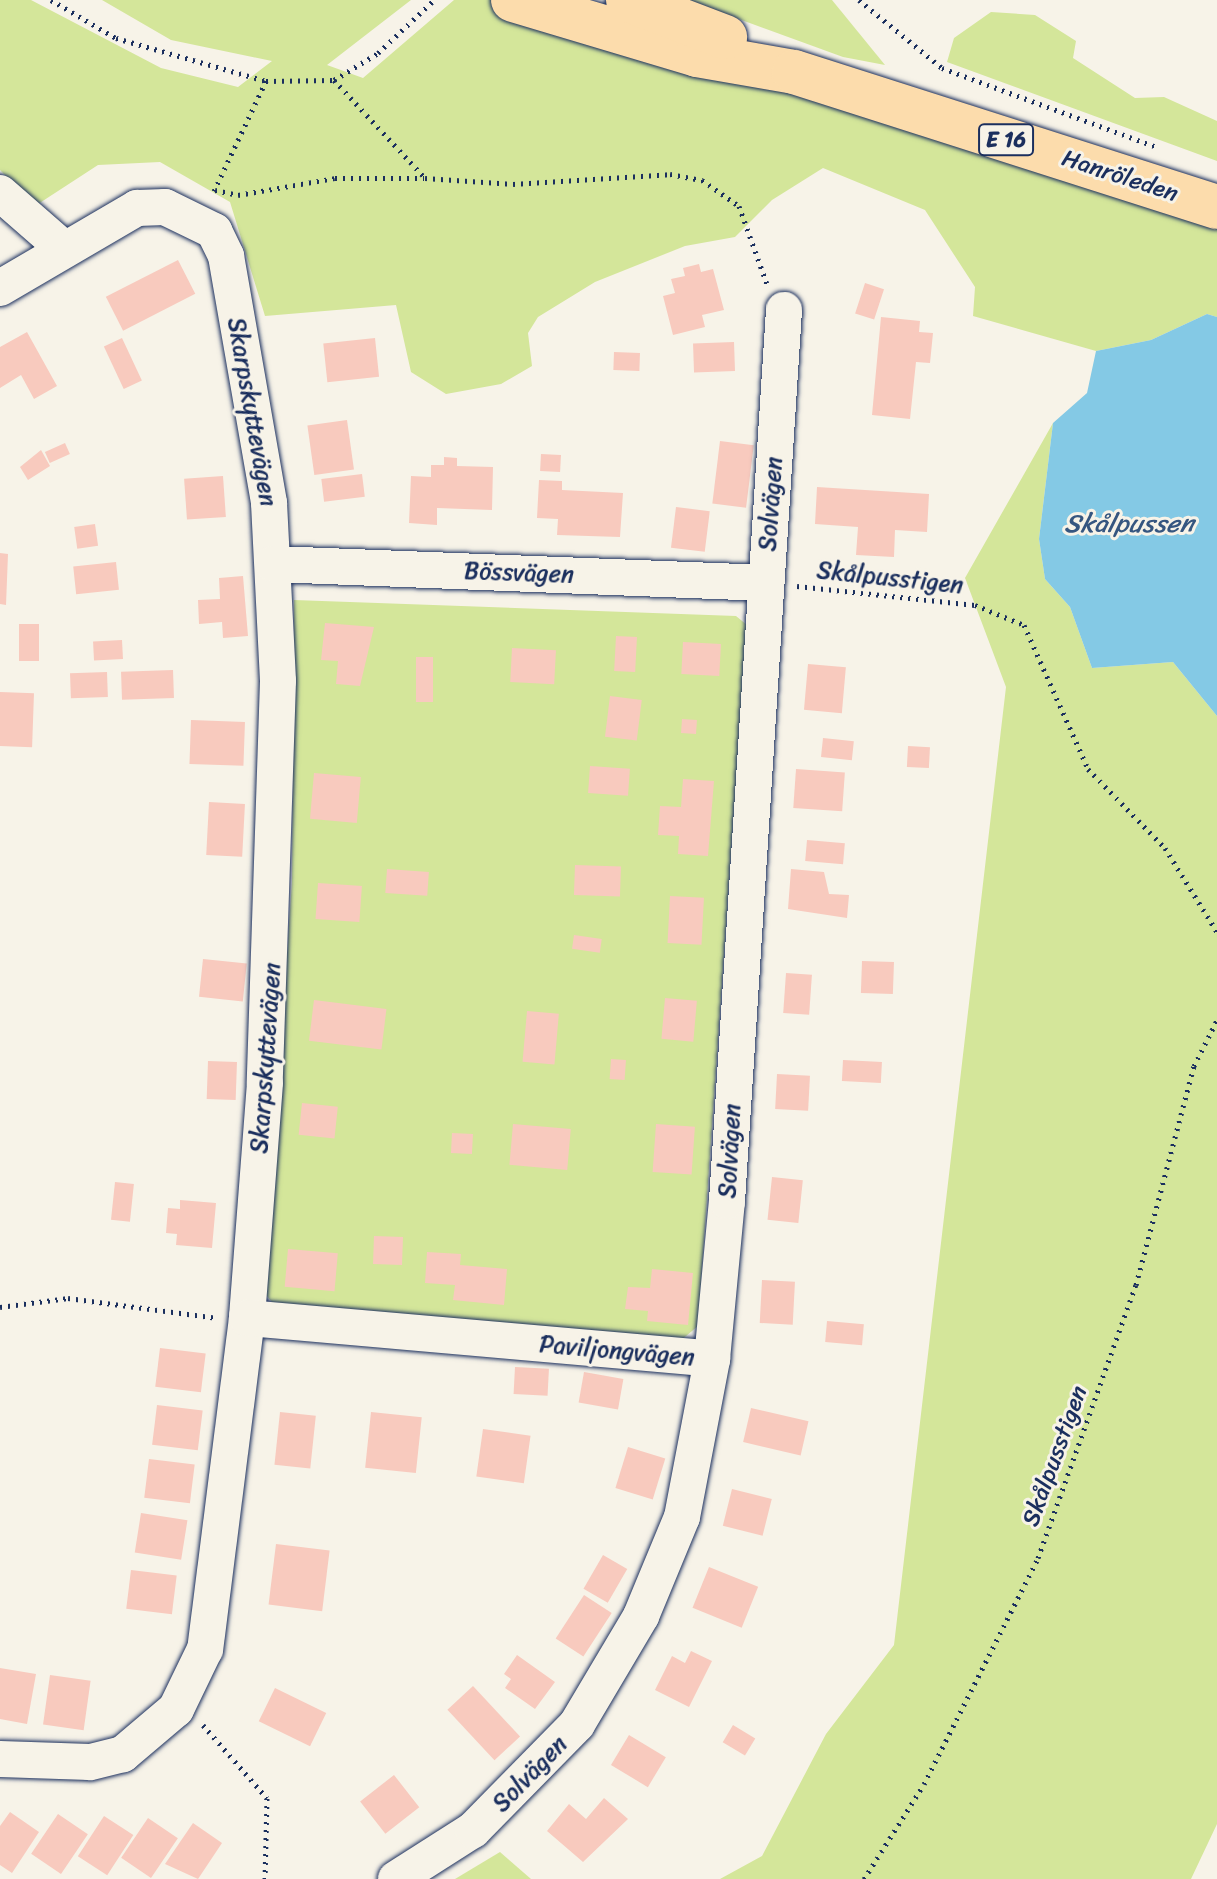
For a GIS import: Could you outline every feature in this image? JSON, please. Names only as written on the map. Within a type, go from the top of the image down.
[{"type":"highway","name":"Hanröleden","points":[[513,0],[697,55],[794,72],[1217,207]]},
{"type":"highway","name":"Hanröleden","points":[[628,0],[709,29],[794,72]]},
{"type":"street","points":[[0,193],[63,248]]},
{"type":"street","points":[[0,288],[63,248],[137,208],[205,204]]},
{"type":"street","name":"Skarpskyttevägen","points":[[0,1759],[109,1759],[131,1750],[181,1701],[212,1620],[247,1318],[275,926],[273,564],[226,256],[205,204]]},
{"type":"street","name":"Solvägen","points":[[396,1879],[513,1796],[611,1674],[682,1517],[712,1359],[784,310]]},
{"type":"street","name":"Bössvägen","points":[[273,564],[765,583]]},
{"type":"street","name":"Paviljongvägen","points":[[247,1318],[712,1359]]},
{"type":"path","points":[[51,0],[116,38],[266,81],[334,80],[378,53],[434,0]]},
{"type":"path","points":[[859,0],[942,68],[1174,153]]},
{"type":"path","points":[[334,80],[425,178]]},
{"type":"path","points":[[205,204],[266,81]]},
{"type":"path","points":[[205,204],[335,178],[425,178],[513,184],[670,174],[702,180],[739,206],[772,299],[784,310]]},
{"type":"path","name":"Skålpusstigen","points":[[765,583],[975,605],[1024,625],[1088,769],[1165,848],[1217,932]]},
{"type":"path","name":"Skålpusstigen","points":[[864,1879],[924,1784],[1038,1558],[1136,1285],[1194,1066],[1217,1020]]},
{"type":"path","points":[[0,1307],[68,1298],[211,1316]]},
{"type":"path","points":[[181,1701],[267,1798],[265,1879]]},
{"type":"green space","points":[[0,0],[31,0],[161,68],[238,87],[272,61],[171,40],[102,0],[411,0],[327,65],[363,78],[454,0],[542,0],[1217,220],[1217,317],[1207,314],[1151,340],[1096,351],[973,316],[975,287],[925,210],[823,168],[772,200],[735,237],[685,246],[595,282],[538,317],[528,333],[532,366],[501,384],[446,394],[411,372],[396,305],[265,316],[230,202],[160,162],[98,165],[35,206],[0,170]]},
{"type":"green space","points":[[687,0],[832,0],[885,65],[843,57]]},
{"type":"green space","points":[[991,12],[1035,15],[1076,41],[1073,58],[1135,98],[1164,97],[1217,121],[1217,161],[947,62],[954,38]]},
{"type":"green space","points":[[1053,423],[1039,539],[1045,579],[1070,607],[1092,668],[1173,662],[1217,716],[1217,1824],[1191,1879],[720,1879],[762,1856],[826,1734],[894,1645],[1006,687],[965,578]]},
{"type":"green space","points":[[294,600],[736,616],[747,625],[698,1326],[680,1341],[275,1306],[263,1291],[292,882]]},
{"type":"green space","points":[[500,1852],[531,1879],[455,1879]]},
{"type":"water","name":"Skålpussen","points":[[1207,314],[1217,317],[1217,716],[1173,662],[1092,668],[1070,607],[1045,579],[1039,539],[1053,423],[1087,393],[1096,351],[1151,340]]},
{"type":"building","points":[[178,260],[195,294],[123,331],[106,297]]},
{"type":"building","points":[[699,264],[701,272],[713,269],[724,310],[702,315],[705,327],[673,335],[663,296],[675,293],[671,279],[685,276],[683,268]]},
{"type":"building","points":[[865,283],[884,289],[874,320],[855,313]]},
{"type":"building","points":[[881,317],[920,321],[919,332],[933,333],[930,363],[916,362],[910,419],[872,415]]},
{"type":"building","points":[[27,332],[57,386],[34,399],[21,375],[0,388],[0,347]]},
{"type":"building","points":[[122,338],[142,381],[124,389],[104,346]]},
{"type":"building","points":[[375,338],[379,377],[327,382],[323,343]]},
{"type":"building","points":[[734,342],[735,371],[694,372],[693,343]]},
{"type":"building","points":[[614,352],[640,353],[639,371],[613,370]]},
{"type":"building","points":[[347,420],[354,470],[314,475],[307,426]]},
{"type":"building","points":[[720,441],[754,445],[746,508],[712,504]]},
{"type":"building","points":[[65,443],[70,454],[50,463],[45,452]]},
{"type":"building","points":[[41,450],[50,466],[28,480],[20,467]]},
{"type":"building","points":[[541,454],[561,455],[560,472],[540,471]]},
{"type":"building","points":[[444,457],[457,458],[457,466],[493,467],[492,510],[437,508],[437,525],[409,523],[411,476],[431,477],[431,465],[444,465]]},
{"type":"building","points":[[362,474],[365,497],[324,502],[321,479]]},
{"type":"building","points":[[223,476],[226,517],[187,520],[184,479]]},
{"type":"building","points":[[539,480],[562,481],[562,490],[623,493],[620,537],[557,535],[558,519],[537,518]]},
{"type":"building","points":[[817,487],[929,494],[927,532],[895,530],[894,557],[856,555],[858,527],[815,524]]},
{"type":"building","points":[[676,507],[710,511],[705,552],[671,548]]},
{"type":"building","points":[[95,524],[98,546],[77,549],[74,527]]},
{"type":"building","points":[[0,553],[8,554],[6,605],[0,604]]},
{"type":"building","points":[[116,562],[119,590],[76,594],[73,566]]},
{"type":"building","points":[[243,576],[248,636],[223,638],[222,622],[199,624],[198,600],[220,599],[219,578]]},
{"type":"building","points":[[325,623],[374,627],[360,686],[336,684],[338,661],[321,660]]},
{"type":"building","points":[[19,624],[39,624],[39,661],[19,661]]},
{"type":"building","points":[[616,636],[637,637],[635,672],[614,671]]},
{"type":"building","points":[[122,640],[123,659],[94,660],[93,642]]},
{"type":"building","points":[[683,642],[721,644],[719,676],[681,674]]},
{"type":"building","points":[[512,648],[556,650],[554,684],[510,682]]},
{"type":"building","points":[[416,657],[433,657],[433,702],[416,702]]},
{"type":"building","points":[[808,664],[846,667],[842,713],[804,710]]},
{"type":"building","points":[[173,670],[174,698],[122,700],[121,672]]},
{"type":"building","points":[[107,672],[108,697],[71,698],[70,673]]},
{"type":"building","points":[[0,692],[34,693],[32,747],[0,746]]},
{"type":"building","points":[[610,696],[642,700],[637,741],[605,737]]},
{"type":"building","points":[[682,719],[697,720],[696,734],[681,733]]},
{"type":"building","points":[[191,720],[245,722],[243,766],[189,764]]},
{"type":"building","points":[[823,738],[854,741],[852,760],[821,757]]},
{"type":"building","points":[[908,746],[930,747],[929,768],[907,767]]},
{"type":"building","points":[[590,766],[630,769],[628,796],[588,793]]},
{"type":"building","points":[[796,769],[845,772],[842,811],[793,808]]},
{"type":"building","points":[[314,773],[361,777],[357,823],[310,819]]},
{"type":"building","points":[[683,779],[714,781],[708,856],[678,854],[679,836],[658,835],[660,806],[681,807]]},
{"type":"building","points":[[209,802],[245,804],[242,857],[206,855]]},
{"type":"building","points":[[807,840],[845,843],[843,864],[805,861]]},
{"type":"building","points":[[575,865],[621,867],[620,897],[574,895]]},
{"type":"building","points":[[387,869],[429,872],[427,896],[385,893]]},
{"type":"building","points":[[791,869],[824,872],[829,894],[849,895],[847,918],[788,909]]},
{"type":"building","points":[[318,883],[362,886],[359,922],[315,919]]},
{"type":"building","points":[[670,896],[704,898],[701,945],[668,943]]},
{"type":"building","points":[[574,935],[602,939],[600,953],[572,949]]},
{"type":"building","points":[[203,959],[247,964],[243,1001],[199,997]]},
{"type":"building","points":[[862,961],[894,962],[893,994],[861,993]]},
{"type":"building","points":[[786,973],[812,975],[809,1015],[783,1013]]},
{"type":"building","points":[[665,998],[697,1001],[693,1042],[661,1039]]},
{"type":"building","points":[[314,1000],[386,1009],[381,1050],[309,1041]]},
{"type":"building","points":[[527,1011],[559,1014],[554,1065],[523,1062]]},
{"type":"building","points":[[611,1059],[626,1060],[625,1080],[610,1079]]},
{"type":"building","points":[[843,1060],[882,1062],[881,1083],[842,1081]]},
{"type":"building","points":[[208,1061],[237,1062],[236,1100],[207,1099]]},
{"type":"building","points":[[777,1074],[810,1076],[808,1111],[775,1109]]},
{"type":"building","points":[[302,1103],[338,1107],[334,1139],[299,1135]]},
{"type":"building","points":[[513,1124],[571,1129],[567,1170],[509,1165]]},
{"type":"building","points":[[656,1124],[695,1127],[692,1175],[653,1172]]},
{"type":"building","points":[[452,1133],[473,1134],[472,1154],[451,1153]]},
{"type":"building","points":[[772,1177],[803,1180],[798,1223],[768,1220]]},
{"type":"building","points":[[115,1182],[134,1184],[130,1222],[111,1220]]},
{"type":"building","points":[[180,1200],[216,1203],[212,1248],[176,1245],[177,1234],[166,1233],[168,1208],[180,1209]]},
{"type":"building","points":[[374,1236],[403,1237],[402,1265],[373,1264]]},
{"type":"building","points":[[288,1249],[338,1253],[334,1291],[285,1287]]},
{"type":"building","points":[[427,1252],[461,1254],[460,1265],[507,1269],[504,1305],[453,1300],[455,1285],[425,1283]]},
{"type":"building","points":[[652,1269],[693,1273],[688,1325],[647,1321],[648,1311],[625,1309],[628,1287],[650,1288]]},
{"type":"building","points":[[762,1280],[795,1282],[793,1325],[760,1323]]},
{"type":"building","points":[[827,1321],[864,1324],[862,1345],[825,1342]]},
{"type":"building","points":[[160,1348],[206,1354],[201,1392],[155,1387]]},
{"type":"building","points":[[515,1367],[549,1369],[548,1396],[514,1394]]},
{"type":"building","points":[[584,1372],[623,1379],[618,1409],[579,1403]]},
{"type":"building","points":[[157,1405],[203,1411],[198,1450],[152,1445]]},
{"type":"building","points":[[751,1408],[808,1421],[801,1455],[743,1442]]},
{"type":"building","points":[[280,1412],[316,1416],[310,1468],[274,1465]]},
{"type":"building","points":[[371,1412],[422,1417],[416,1473],[365,1468]]},
{"type":"building","points":[[483,1429],[531,1436],[524,1483],[476,1477]]},
{"type":"building","points":[[628,1447],[665,1458],[653,1500],[615,1488]]},
{"type":"building","points":[[149,1459],[195,1465],[190,1503],[144,1498]]},
{"type":"building","points":[[732,1489],[772,1499],[763,1536],[723,1526]]},
{"type":"building","points":[[141,1513],[187,1520],[181,1560],[135,1553]]},
{"type":"building","points":[[276,1544],[330,1551],[322,1611],[269,1605]]},
{"type":"building","points":[[603,1555],[627,1569],[608,1603],[584,1589]]},
{"type":"building","points":[[709,1567],[758,1587],[742,1628],[693,1608]]},
{"type":"building","points":[[131,1570],[177,1576],[172,1614],[126,1609]]},
{"type":"building","points":[[584,1595],[612,1613],[583,1657],[556,1639]]},
{"type":"building","points":[[691,1651],[712,1661],[689,1707],[655,1690],[672,1656],[685,1663]]},
{"type":"building","points":[[517,1655],[555,1682],[535,1709],[505,1688],[511,1679],[504,1674]]},
{"type":"building","points":[[0,1668],[36,1674],[27,1724],[0,1719]]},
{"type":"building","points":[[50,1675],[91,1681],[84,1730],[43,1725]]},
{"type":"building","points":[[473,1686],[520,1736],[494,1760],[447,1710]]},
{"type":"building","points":[[275,1688],[326,1713],[310,1746],[259,1721]]},
{"type":"building","points":[[733,1725],[755,1738],[745,1756],[723,1742]]},
{"type":"building","points":[[629,1735],[666,1757],[648,1787],[611,1765]]},
{"type":"building","points":[[394,1775],[419,1807],[385,1834],[360,1801]]},
{"type":"building","points":[[604,1798],[628,1819],[583,1862],[547,1831],[569,1804],[586,1819]]},
{"type":"building","points":[[10,1812],[39,1832],[12,1873],[0,1865],[0,1826]]},
{"type":"building","points":[[58,1814],[88,1834],[61,1874],[31,1854]]},
{"type":"building","points":[[104,1816],[133,1835],[107,1875],[78,1856]]},
{"type":"building","points":[[148,1818],[178,1838],[151,1878],[121,1858]]},
{"type":"building","points":[[193,1823],[222,1843],[198,1879],[165,1864]]}]
